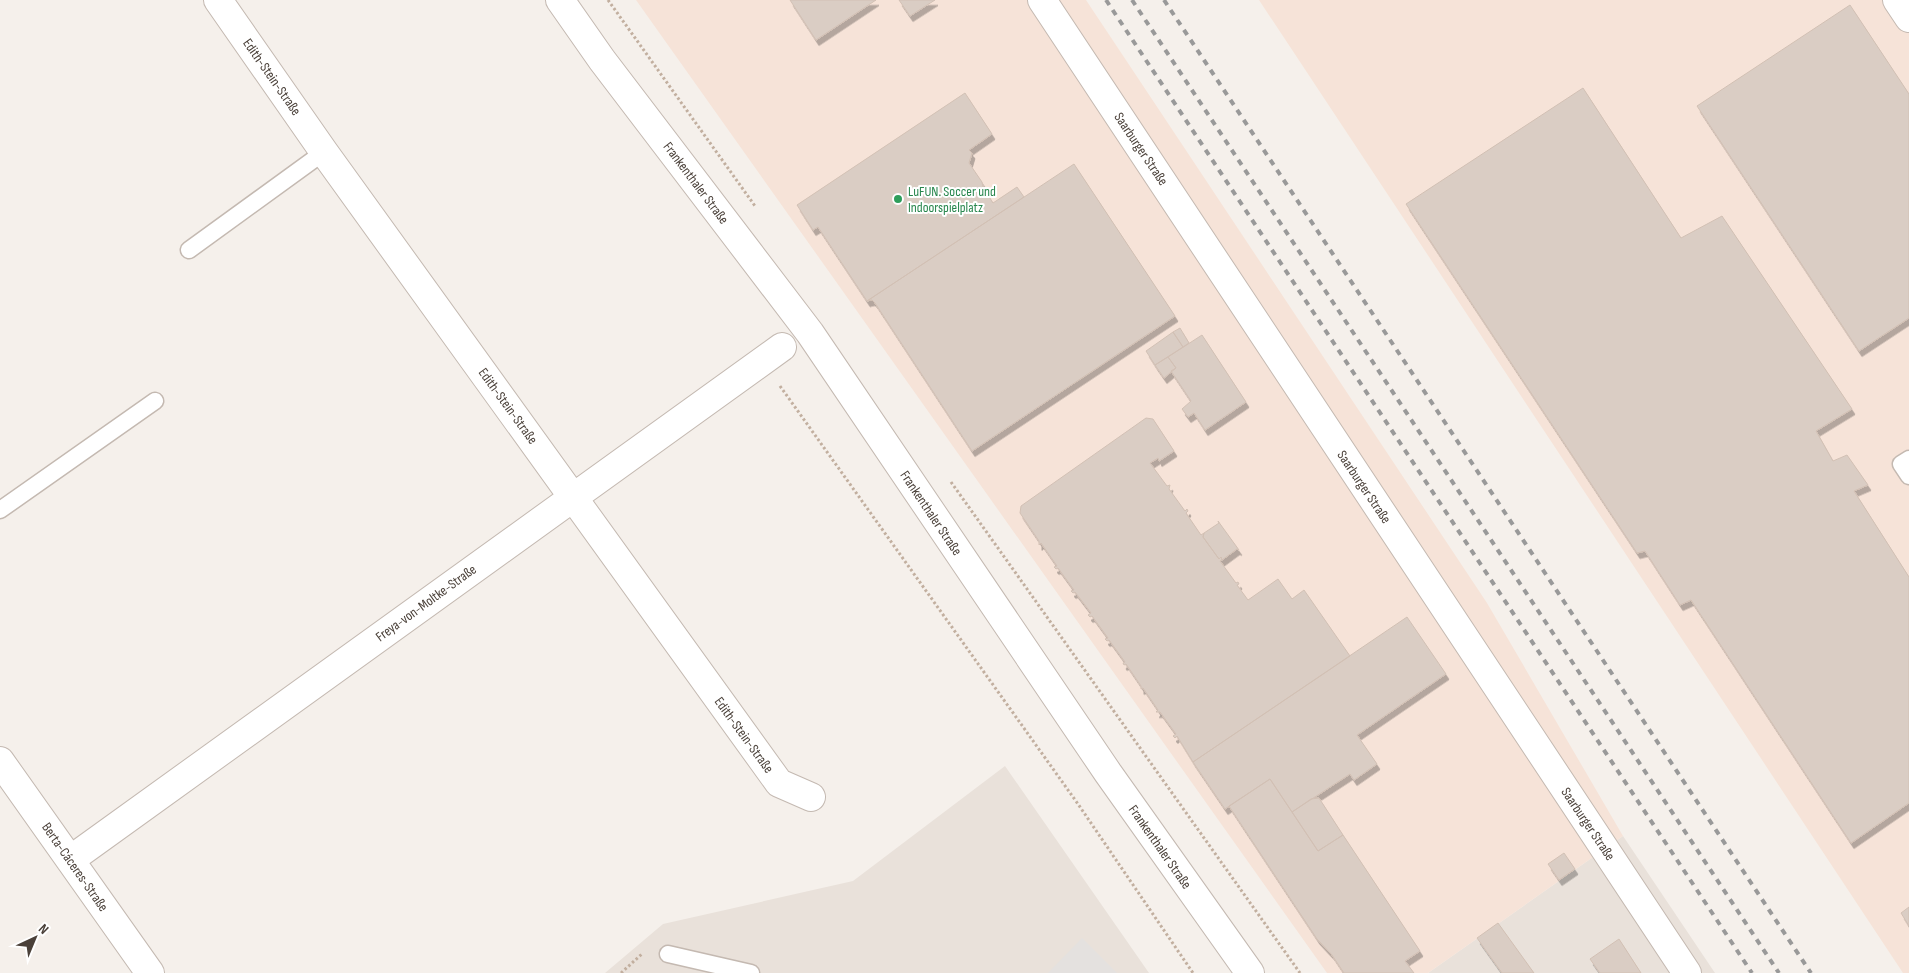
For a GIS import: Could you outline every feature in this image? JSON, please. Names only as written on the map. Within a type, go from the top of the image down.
[{"type":"street","name":"Edith-Stein-Straße","points":[[218,0],[324,152],[779,783],[811,797]]},
{"type":"street","name":"Frankenthaler Straße","points":[[560,0],[602,60],[810,333],[1108,773],[1250,973]]},
{"type":"street","name":"Saarburger Straße","points":[[1042,0],[1687,973]]},
{"type":"street","points":[[1897,0],[1909,18]]},
{"type":"street","name":"Freya-von-Moltke-Straße","points":[[70,860],[782,347]]},
{"type":"street","name":"Berta-Cáceres-Straße","points":[[0,761],[150,973]]},
{"type":"lane","points":[[189,250],[324,152]]},
{"type":"lane","points":[[0,510],[155,401]]},
{"type":"lane","points":[[1909,459],[1901,464],[1909,476]]},
{"type":"lane","points":[[668,954],[751,973]]},
{"type":"path","points":[[608,0],[758,211]]},
{"type":"path","points":[[782,347],[773,376],[1078,804],[1193,973]]},
{"type":"path","points":[[948,478],[1300,973]]},
{"type":"shaded area","points":[[636,0],[1086,0],[1487,603],[1623,836],[1428,973],[1327,973]]},
{"type":"shaded area","points":[[1259,0],[1897,0],[1909,18],[1909,973],[1903,973]]},
{"type":"shaded area","points":[[1005,766],[1149,973],[605,973],[663,924],[853,881]]},
{"type":"shaded area","points":[[1623,836],[1715,973],[1428,973]]},
{"type":"shaded area","points":[[1082,938],[1117,973],[1048,973]]},
{"type":"building","points":[[790,0],[876,0],[816,40]]},
{"type":"building","points":[[899,0],[935,0],[910,16]]},
{"type":"building","points":[[1850,5],[1909,94],[1909,318],[1859,351],[1697,106]]},
{"type":"building","points":[[1583,88],[1681,238],[1722,216],[1852,409],[1816,431],[1833,461],[1847,455],[1868,485],[1854,491],[1909,577],[1909,803],[1851,843],[1691,600],[1680,605],[1645,551],[1637,553],[1406,204]]},
{"type":"building","name":"LuFUN. Soccer und Indoorspielplatz","points":[[965,93],[992,134],[969,150],[972,153],[969,163],[993,203],[1017,187],[1024,197],[867,301],[818,227],[813,230],[797,205]]},
{"type":"building","points":[[1074,164],[1175,316],[972,451],[875,303],[872,300],[867,301]]},
{"type":"building","points":[[1180,328],[1189,343],[1183,347],[1173,332]]},
{"type":"building","points":[[1173,332],[1183,347],[1155,365],[1146,351]]},
{"type":"building","points":[[1202,335],[1246,402],[1205,430],[1194,413],[1188,417],[1182,409],[1191,401],[1171,371],[1176,368],[1168,357]]},
{"type":"building","points":[[1168,357],[1176,368],[1164,378],[1155,365]]},
{"type":"building","points":[[1146,418],[1153,419],[1174,451],[1159,461],[1158,458],[1150,463],[1167,486],[1170,485],[1169,489],[1185,511],[1187,509],[1186,513],[1201,535],[1204,533],[1203,537],[1219,559],[1221,557],[1222,560],[1220,561],[1236,583],[1238,582],[1239,584],[1237,585],[1248,600],[1278,579],[1292,599],[1304,590],[1350,656],[1193,762],[1177,736],[1175,738],[1173,736],[1176,734],[1160,712],[1156,712],[1158,710],[1143,688],[1141,689],[1141,686],[1126,664],[1124,665],[1123,663],[1125,662],[1109,640],[1105,639],[1108,638],[1092,616],[1088,615],[1091,613],[1075,592],[1071,591],[1074,590],[1058,568],[1054,567],[1057,566],[1041,543],[1039,545],[1039,541],[1020,513],[1021,506]]},
{"type":"building","points":[[1218,521],[1239,550],[1237,549],[1222,560],[1221,557],[1219,559],[1203,537],[1204,533],[1219,523]]},
{"type":"building","points":[[1407,617],[1446,674],[1357,735],[1377,764],[1354,780],[1350,774],[1292,812],[1270,779],[1225,809],[1193,762]]},
{"type":"building","points":[[1270,779],[1318,851],[1343,835],[1420,951],[1405,961],[1414,973],[1344,973],[1332,955],[1317,939],[1229,806]]},
{"type":"building","points":[[1319,798],[1343,835],[1318,851],[1292,812],[1311,799]]},
{"type":"building","points":[[1564,853],[1575,869],[1559,880],[1548,864]]},
{"type":"building","points":[[1909,907],[1909,926],[1901,913]]},
{"type":"building","points":[[1498,923],[1534,973],[1502,973],[1477,938]]},
{"type":"building","points":[[1619,939],[1641,973],[1600,973],[1590,959]]},
{"type":"railway","points":[[1106,0],[1752,973]]},
{"type":"railway","points":[[1132,0],[1779,973]]},
{"type":"railway","points":[[1164,0],[1811,973]]},
{"type":"place","name":"LuFUN. Soccer und Indoorspielplatz","points":[[898,199]]}]
